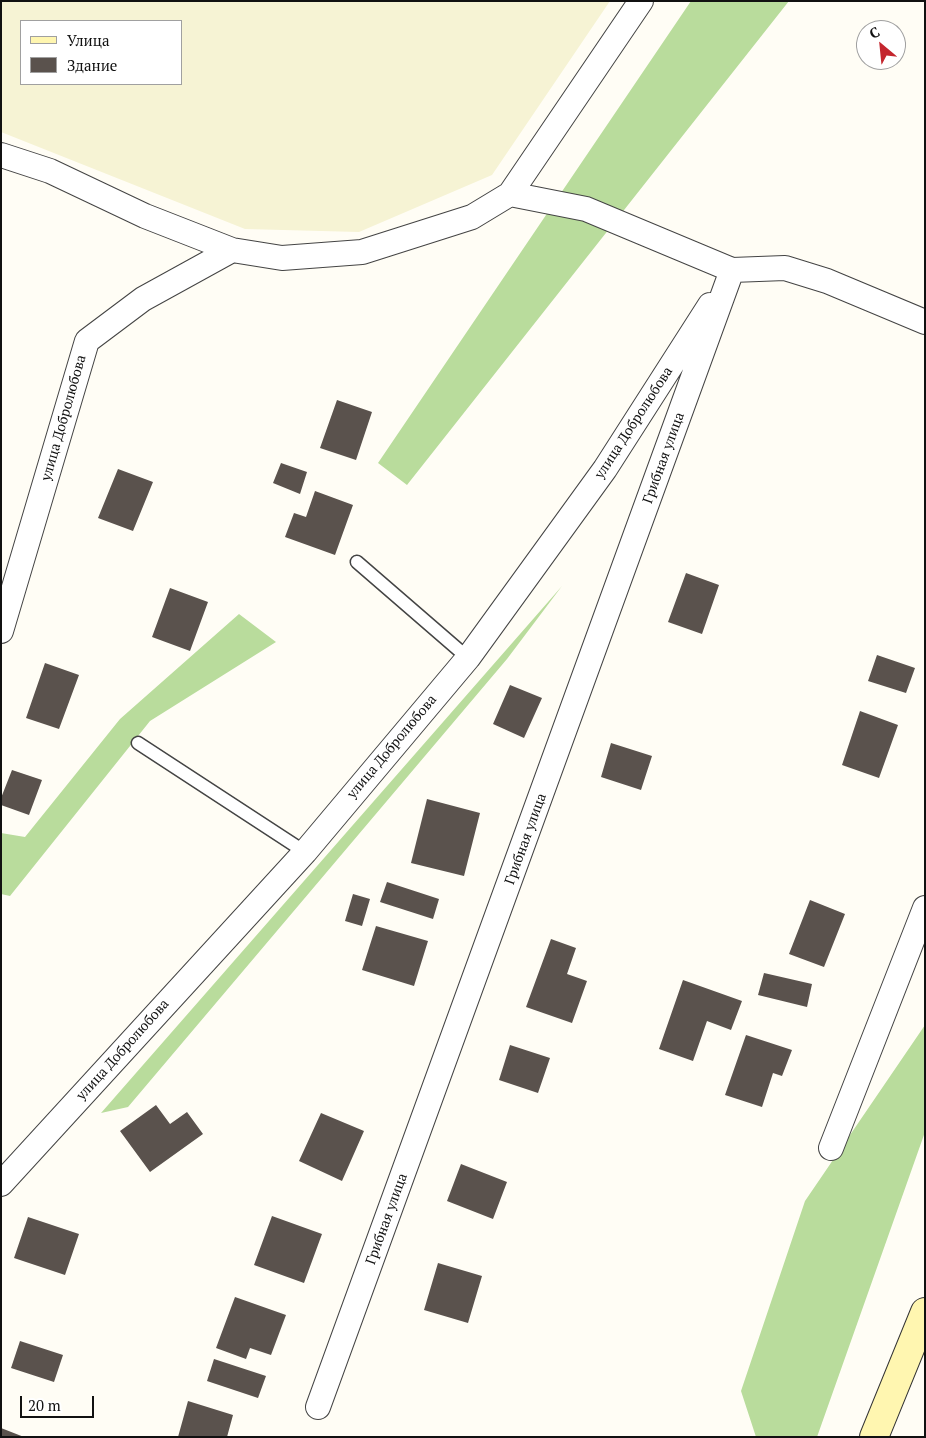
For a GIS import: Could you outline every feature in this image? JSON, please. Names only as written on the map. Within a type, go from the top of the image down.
[{"type":"main road","points":[[874,1437],[925,1312]]},
{"type":"street","points":[[1,156],[50,171],[145,216],[232,250],[282,258],[362,252],[472,217],[510,194],[641,1]]},
{"type":"street","points":[[510,194],[586,209],[732,270],[785,268],[827,281],[925,322]]},
{"type":"street","name":"улица Добролюбова","points":[[1,631],[87,341],[143,299],[232,250]]},
{"type":"street","name":"улица Добролюбова","points":[[1,1184],[305,852],[468,658],[605,469],[732,270]]},
{"type":"street","name":"Грибная улица","points":[[318,1407],[732,270]]},
{"type":"street","points":[[831,1148],[925,908]]},
{"type":"lane","points":[[357,562],[468,658]]},
{"type":"lane","points":[[138,743],[305,852]]},
{"type":"shaded area","points":[[1,1],[610,1],[492,175],[359,232],[245,229],[1,132]]},
{"type":"green space","points":[[691,1],[789,1],[407,485],[378,463]]},
{"type":"green space","points":[[562,586],[507,659],[128,1107],[101,1113]]},
{"type":"green space","points":[[239,614],[276,642],[150,721],[10,896],[1,894],[1,833],[25,837],[120,719]]},
{"type":"green space","points":[[925,1025],[925,1132],[817,1437],[756,1437],[741,1391],[805,1201]]},
{"type":"building","points":[[337,400],[372,412],[356,460],[320,448]]},
{"type":"building","points":[[281,463],[307,472],[300,494],[273,483]]},
{"type":"building","points":[[118,469],[153,482],[133,531],[98,518]]},
{"type":"building","points":[[315,491],[353,505],[335,555],[285,537],[294,513],[306,517]]},
{"type":"building","points":[[686,573],[719,585],[702,634],[668,622]]},
{"type":"building","points":[[170,588],[208,602],[190,651],[152,637]]},
{"type":"building","points":[[877,655],[915,668],[906,693],[868,681]]},
{"type":"building","points":[[45,663],[79,675],[59,729],[26,718]]},
{"type":"building","points":[[510,685],[542,698],[524,738],[493,724]]},
{"type":"building","points":[[860,711],[898,725],[879,778],[842,765]]},
{"type":"building","points":[[611,743],[652,756],[641,790],[601,777]]},
{"type":"building","points":[[12,770],[42,780],[29,815],[1,805],[1,798]]},
{"type":"building","points":[[427,799],[480,813],[464,876],[411,863]]},
{"type":"building","points":[[387,882],[439,899],[433,919],[380,902]]},
{"type":"building","points":[[353,894],[370,899],[362,926],[345,921]]},
{"type":"building","points":[[810,900],[845,914],[824,967],[789,954]]},
{"type":"building","points":[[376,926],[428,941],[414,986],[362,970]]},
{"type":"building","points":[[551,939],[576,948],[567,974],[587,981],[572,1023],[526,1007]]},
{"type":"building","points":[[764,973],[812,984],[807,1007],[758,995]]},
{"type":"building","points":[[683,980],[742,1001],[731,1030],[707,1021],[693,1061],[659,1049]]},
{"type":"building","points":[[746,1035],[792,1050],[782,1076],[773,1073],[762,1107],[725,1095]]},
{"type":"building","points":[[510,1045],[550,1058],[538,1093],[499,1080]]},
{"type":"building","points":[[156,1105],[170,1124],[187,1112],[203,1134],[150,1172],[120,1131]]},
{"type":"building","points":[[321,1113],[364,1131],[342,1181],[299,1161]]},
{"type":"building","points":[[461,1164],[507,1182],[493,1219],[447,1201]]},
{"type":"building","points":[[272,1216],[322,1234],[304,1283],[254,1265]]},
{"type":"building","points":[[28,1217],[79,1234],[65,1275],[14,1258]]},
{"type":"building","points":[[438,1263],[482,1276],[468,1323],[424,1310]]},
{"type":"building","points":[[235,1297],[286,1315],[271,1355],[250,1348],[246,1359],[216,1348]]},
{"type":"building","points":[[20,1341],[63,1355],[54,1382],[11,1368]]},
{"type":"building","points":[[214,1359],[266,1376],[258,1398],[207,1381]]},
{"type":"building","points":[[188,1401],[233,1415],[227,1437],[178,1437]]},
{"type":"building","points":[[1,1428],[24,1437],[1,1437]]}]
